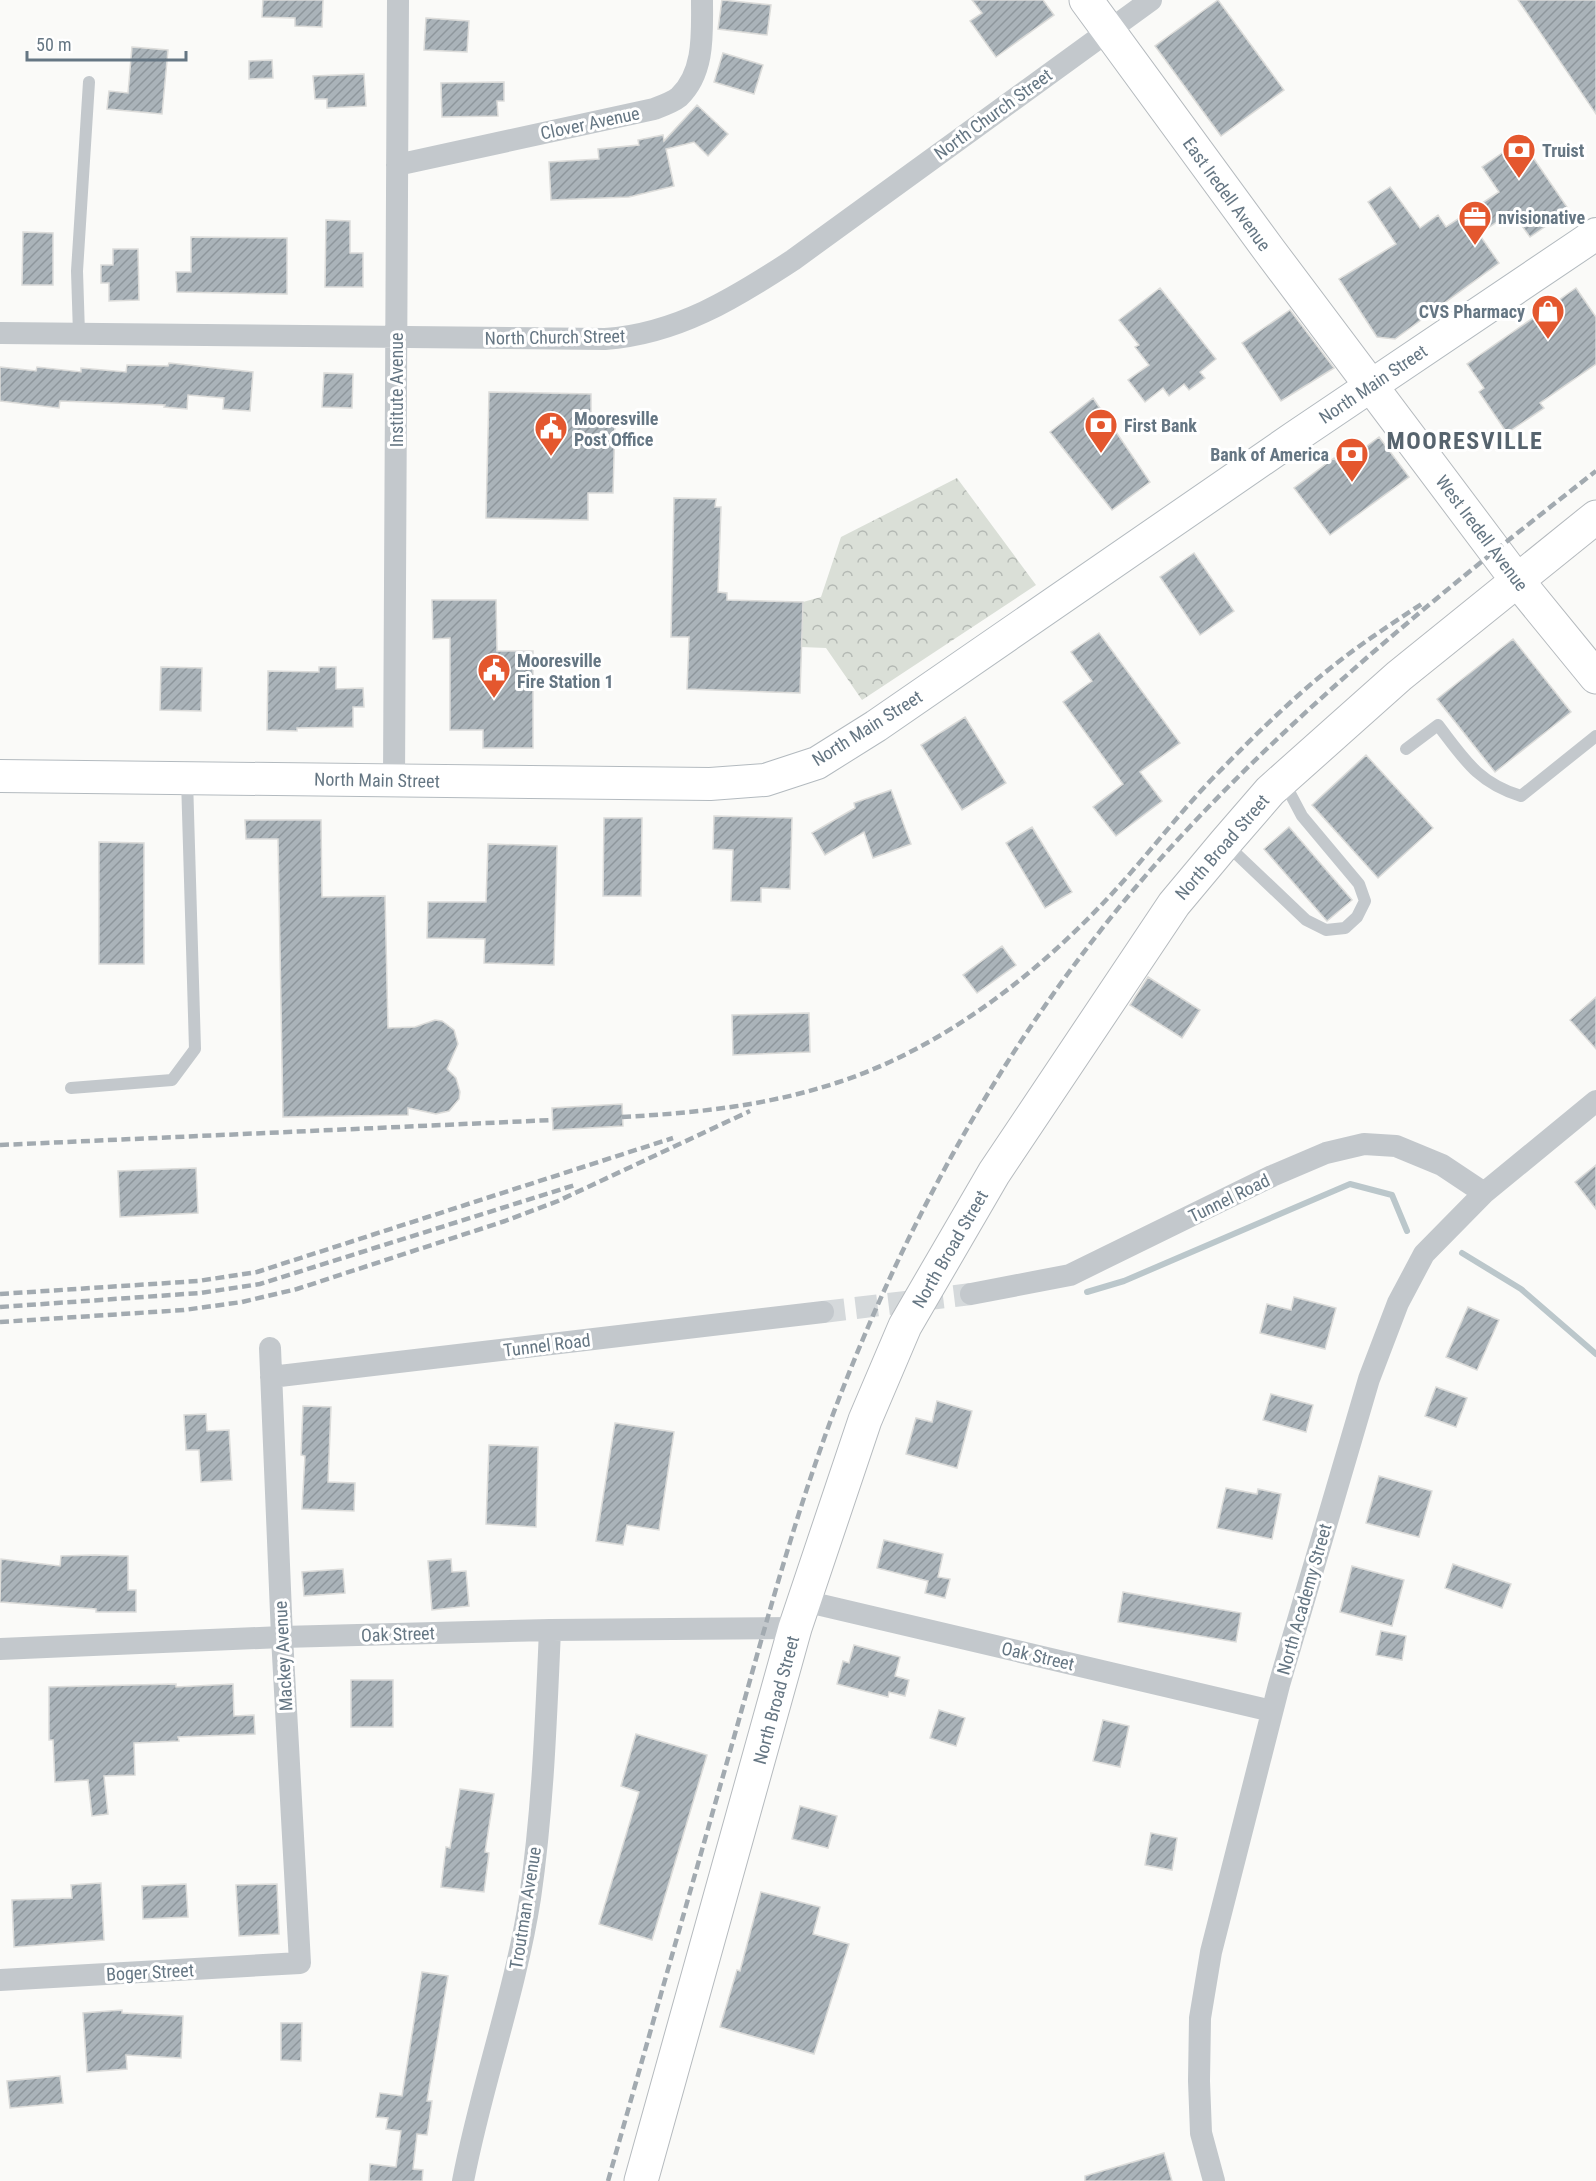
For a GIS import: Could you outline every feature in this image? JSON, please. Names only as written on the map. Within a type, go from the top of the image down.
[{"type":"main road","name":"East Iredell Avenue","points":[[1086,0],[1371,386]]},
{"type":"main road","name":"North Main Street","points":[[0,776],[710,784],[765,780],[817,763],[870,730],[1596,234]]},
{"type":"main road","name":"West Iredell Avenue","points":[[1371,386],[1516,579],[1596,677]]},
{"type":"main road","name":"North Broad Street","points":[[641,2181],[800,1615],[865,1420],[905,1326],[994,1173],[1174,904],[1225,843],[1283,779],[1399,676],[1516,579],[1596,518]]},
{"type":"street","name":"Institute Avenue","points":[[394,780],[398,0]]},
{"type":"street","name":"Clover Avenue","points":[[398,165],[654,109],[678,98],[695,77],[702,40],[702,0]]},
{"type":"street","name":"North Church Street","points":[[0,333],[396,338],[626,337],[660,329],[711,311],[793,260],[1151,0]]},
{"type":"street","name":"North Academy Street","points":[[1214,2181],[1201,2133],[1200,2018],[1211,1952],[1272,1711],[1369,1379],[1398,1303],[1424,1254],[1484,1192],[1596,1101]]},
{"type":"street","name":"Tunnel Road","points":[[971,1294],[1070,1275],[1272,1176],[1326,1153],[1364,1144],[1396,1146],[1442,1165],[1484,1192]]},
{"type":"street","name":"Tunnel Road","points":[[271,1377],[823,1312]]},
{"type":"street","name":"Mackey Avenue","points":[[270,1348],[282,1637],[300,1963]]},
{"type":"street","name":"Oak Street","points":[[0,1649],[282,1637],[550,1630],[800,1615],[1272,1711]]},
{"type":"street","name":"Troutman Avenue","points":[[463,2181],[509,1999],[530,1899],[544,1768],[550,1630]]},
{"type":"street","name":"Boger Street","points":[[0,1980],[300,1963]]},
{"type":"lane","points":[[79,334],[77,271],[89,82]]},
{"type":"lane","points":[[1406,749],[1438,725],[1468,763],[1496,789],[1521,796],[1596,736]]},
{"type":"lane","points":[[71,1088],[172,1080],[195,1049],[187,778]]},
{"type":"lane","points":[[1225,843],[1306,920],[1326,930],[1345,928],[1357,917],[1365,901],[1359,884],[1302,816],[1283,779]]},
{"type":"green space","points":[[957,478],[1036,585],[862,700],[826,648],[801,647],[803,602],[821,597],[841,537]]},
{"type":"building","points":[[263,0],[323,0],[322,27],[295,26],[295,18],[262,17]]},
{"type":"building","points":[[722,0],[771,5],[767,35],[718,29]]},
{"type":"building","points":[[972,0],[1043,0],[1054,15],[996,57],[970,21],[982,13]]},
{"type":"building","points":[[1218,0],[1284,90],[1221,136],[1155,46]]},
{"type":"building","points":[[1518,0],[1596,0],[1596,114]]},
{"type":"building","points":[[426,18],[469,21],[467,52],[424,50]]},
{"type":"building","points":[[132,47],[168,50],[162,114],[107,109],[109,91],[128,93]]},
{"type":"building","points":[[723,53],[763,65],[754,94],[714,82]]},
{"type":"building","points":[[272,60],[273,78],[249,79],[249,61]]},
{"type":"building","points":[[364,74],[366,106],[327,108],[327,99],[315,99],[313,76]]},
{"type":"building","points":[[504,82],[504,101],[497,101],[498,116],[442,117],[441,83]]},
{"type":"building","points":[[697,105],[728,134],[708,156],[694,142],[666,149],[674,186],[629,197],[551,200],[549,162],[599,159],[598,149],[639,145],[638,140],[663,135],[664,141]]},
{"type":"building","points":[[1521,140],[1569,210],[1530,237],[1512,212],[1479,234],[1499,263],[1395,339],[1377,337],[1339,279],[1396,244],[1368,202],[1390,187],[1420,228],[1438,215],[1446,227],[1499,192],[1482,167]]},
{"type":"building","points":[[326,220],[350,221],[350,253],[363,253],[363,287],[325,287]]},
{"type":"building","points":[[23,232],[53,233],[53,285],[22,285]]},
{"type":"building","points":[[191,237],[287,238],[287,294],[177,292],[176,272],[191,272]]},
{"type":"building","points":[[113,249],[138,249],[139,300],[109,301],[109,283],[101,283],[101,265],[113,265]]},
{"type":"building","points":[[1160,288],[1216,359],[1200,372],[1205,378],[1189,390],[1184,384],[1169,396],[1163,388],[1145,402],[1128,380],[1149,365],[1135,347],[1139,345],[1119,320]]},
{"type":"building","name":"CVS Pharmacy","points":[[1576,288],[1596,317],[1596,364],[1540,403],[1544,408],[1507,433],[1479,392],[1484,388],[1467,364]]},
{"type":"building","points":[[1290,310],[1334,368],[1281,401],[1242,343]]},
{"type":"building","points":[[169,363],[253,372],[250,411],[223,409],[224,398],[188,395],[187,409],[164,407],[165,405],[60,401],[59,408],[0,401],[0,367],[36,371],[37,367],[81,372],[81,368],[126,372],[127,365],[168,366]]},
{"type":"building","points":[[324,373],[353,374],[352,408],[322,407]]},
{"type":"building","name":"Mooresville Post Office","points":[[489,392],[591,394],[591,421],[615,421],[613,493],[588,493],[588,520],[486,518]]},
{"type":"building","points":[[1093,398],[1150,482],[1112,510],[1050,432]]},
{"type":"building","points":[[1379,437],[1409,477],[1330,535],[1294,488],[1334,458],[1340,466]]},
{"type":"building","points":[[674,498],[716,499],[715,507],[721,507],[718,592],[727,593],[727,600],[803,602],[800,693],[687,689],[689,637],[671,637]]},
{"type":"building","points":[[1194,553],[1234,611],[1200,635],[1160,577]]},
{"type":"building","points":[[432,600],[496,600],[497,651],[533,651],[533,748],[483,748],[483,730],[450,730],[450,638],[433,639]]},
{"type":"building","points":[[1099,633],[1180,743],[1140,772],[1162,801],[1116,836],[1093,807],[1123,784],[1063,702],[1092,681],[1071,652]]},
{"type":"building","points":[[1513,639],[1571,712],[1495,772],[1437,699]]},
{"type":"building","points":[[161,667],[202,668],[201,711],[160,710]]},
{"type":"building","points":[[319,667],[336,667],[336,689],[363,688],[364,707],[353,707],[353,727],[297,728],[297,731],[267,730],[268,671],[319,672]]},
{"type":"building","points":[[965,717],[1006,783],[962,810],[921,745]]},
{"type":"building","points":[[1366,755],[1433,828],[1378,878],[1312,805]]},
{"type":"building","points":[[891,790],[911,844],[873,858],[864,832],[825,855],[812,833],[855,808],[854,803]]},
{"type":"building","points":[[714,816],[792,818],[790,889],[761,888],[761,902],[731,901],[733,850],[713,849]]},
{"type":"building","points":[[604,818],[642,818],[641,896],[603,896]]},
{"type":"building","points":[[245,820],[321,820],[322,897],[385,896],[388,1028],[415,1027],[435,1020],[442,1021],[454,1030],[458,1044],[447,1069],[456,1078],[460,1092],[459,1099],[449,1111],[436,1114],[408,1108],[408,1115],[283,1117],[278,839],[246,839]]},
{"type":"building","points":[[1032,827],[1072,892],[1045,908],[1006,843]]},
{"type":"building","points":[[1289,827],[1352,900],[1327,921],[1264,849]]},
{"type":"building","points":[[99,842],[144,843],[144,964],[99,964]]},
{"type":"building","points":[[488,844],[557,846],[554,965],[484,963],[485,939],[427,938],[428,902],[486,902]]},
{"type":"building","points":[[1002,946],[1016,965],[977,993],[963,975]]},
{"type":"building","points":[[1148,977],[1200,1010],[1182,1038],[1130,1005]]},
{"type":"building","points":[[1596,997],[1596,1049],[1570,1020]]},
{"type":"building","points":[[809,1013],[810,1052],[733,1055],[732,1015]]},
{"type":"building","points":[[622,1104],[623,1126],[553,1130],[552,1108]]},
{"type":"building","points":[[1596,1165],[1596,1209],[1575,1182]]},
{"type":"building","points":[[196,1168],[198,1213],[120,1217],[118,1171]]},
{"type":"building","points":[[1294,1297],[1336,1308],[1325,1349],[1260,1333],[1267,1304],[1291,1310]]},
{"type":"building","points":[[1468,1307],[1499,1320],[1477,1370],[1446,1357]]},
{"type":"building","points":[[1436,1387],[1467,1398],[1456,1427],[1425,1416]]},
{"type":"building","points":[[1271,1394],[1313,1405],[1306,1432],[1263,1420]]},
{"type":"building","points":[[937,1401],[972,1411],[957,1468],[906,1454],[916,1418],[932,1422]]},
{"type":"building","points":[[303,1406],[331,1407],[328,1482],[355,1483],[354,1511],[302,1509],[305,1456],[301,1455]]},
{"type":"building","points":[[206,1414],[207,1431],[229,1430],[232,1480],[201,1482],[199,1450],[186,1450],[184,1415]]},
{"type":"building","points":[[615,1423],[674,1432],[659,1530],[627,1525],[623,1545],[596,1541]]},
{"type":"building","points":[[489,1445],[538,1447],[536,1527],[486,1524]]},
{"type":"building","points":[[1379,1476],[1432,1491],[1419,1537],[1366,1523]]},
{"type":"building","points":[[1226,1488],[1257,1494],[1258,1489],[1281,1494],[1272,1539],[1217,1528]]},
{"type":"building","points":[[884,1540],[943,1554],[938,1577],[950,1579],[945,1598],[925,1593],[928,1581],[877,1568]]},
{"type":"building","points":[[61,1556],[128,1556],[128,1590],[136,1590],[136,1612],[96,1612],[96,1609],[0,1602],[1,1559],[60,1566]]},
{"type":"building","points":[[451,1559],[452,1572],[466,1571],[469,1606],[432,1610],[428,1561]]},
{"type":"building","points":[[1453,1564],[1511,1584],[1502,1608],[1445,1588]]},
{"type":"building","points":[[1352,1566],[1404,1580],[1392,1626],[1340,1612]]},
{"type":"building","points":[[343,1569],[345,1593],[304,1596],[302,1572]]},
{"type":"building","points":[[1123,1592],[1241,1613],[1236,1642],[1118,1622]]},
{"type":"building","points":[[1381,1631],[1406,1636],[1402,1660],[1376,1655]]},
{"type":"building","points":[[854,1645],[900,1657],[895,1676],[909,1680],[905,1696],[889,1692],[888,1697],[837,1684],[843,1661],[849,1663]]},
{"type":"building","points":[[351,1680],[393,1680],[393,1727],[351,1727]]},
{"type":"building","points":[[176,1684],[176,1687],[233,1684],[234,1716],[254,1715],[255,1734],[178,1737],[179,1741],[134,1743],[135,1775],[104,1776],[108,1814],[92,1816],[88,1780],[55,1782],[53,1740],[49,1740],[49,1687]]},
{"type":"building","points":[[939,1710],[965,1718],[956,1746],[930,1738]]},
{"type":"building","points":[[1103,1720],[1129,1726],[1120,1767],[1093,1761]]},
{"type":"building","points":[[636,1734],[707,1755],[652,1940],[599,1924],[639,1792],[621,1786]]},
{"type":"building","points":[[460,1789],[494,1794],[485,1852],[489,1853],[484,1892],[441,1887],[446,1847],[450,1848]]},
{"type":"building","points":[[800,1806],[837,1816],[828,1848],[792,1839]]},
{"type":"building","points":[[1151,1833],[1177,1838],[1172,1870],[1145,1865]]},
{"type":"building","points":[[101,1883],[104,1940],[14,1947],[12,1900],[72,1898],[71,1885]]},
{"type":"building","points":[[186,1884],[188,1917],[143,1919],[142,1886]]},
{"type":"building","points":[[277,1884],[279,1934],[239,1936],[236,1885]]},
{"type":"building","points":[[761,1892],[820,1907],[813,1934],[849,1944],[814,2054],[720,2027],[737,1970],[740,1971]]},
{"type":"building","points":[[422,1972],[448,1976],[427,2101],[432,2101],[427,2135],[417,2134],[413,2169],[423,2170],[422,2181],[369,2181],[370,2164],[396,2167],[401,2131],[386,2129],[388,2118],[376,2117],[380,2093],[402,2096]]},
{"type":"building","points":[[122,2010],[122,2013],[183,2016],[181,2058],[126,2055],[127,2069],[87,2072],[83,2013]]},
{"type":"building","points":[[281,2023],[302,2023],[301,2061],[281,2060]]},
{"type":"building","points":[[60,2076],[63,2103],[10,2108],[7,2081]]},
{"type":"building","points":[[1164,2153],[1172,2181],[1085,2181],[1085,2176]]},
{"type":"waterway","points":[[1087,1292],[1124,1281],[1350,1184],[1392,1195],[1407,1231]]},
{"type":"waterway","points":[[1462,1253],[1521,1289],[1596,1354]]},
{"type":"tunnel","points":[[823,1312],[971,1294]]},
{"type":"railway","points":[[608,2181],[797,1518],[855,1358],[889,1280],[966,1130],[1010,1058],[1057,988],[1108,921],[1211,804],[1316,703],[1370,655],[1482,561],[1596,471]]},
{"type":"railway","points":[[622,1117],[730,1107],[810,1091],[874,1069],[948,1031],[1016,983],[1079,928],[1120,885],[1211,780],[1291,702],[1352,652],[1423,603]]},
{"type":"railway","points":[[0,1322],[184,1310],[242,1302],[297,1289],[505,1221],[558,1201],[750,1111]]},
{"type":"railway","points":[[0,1145],[553,1120]]},
{"type":"railway","points":[[0,1294],[198,1281],[257,1272],[673,1138]]},
{"type":"railway","points":[[0,1307],[200,1293],[260,1284],[575,1185]]},
{"type":"place","name":"Truist","points":[[1519,179]]},
{"type":"place","name":"nvisionative","points":[[1475,246]]},
{"type":"place","name":"CVS Pharmacy","points":[[1548,340]]},
{"type":"place","name":"First Bank","points":[[1101,454]]},
{"type":"place","name":"Mooresville Post Office","points":[[551,457]]},
{"type":"place","name":"Bank of America","points":[[1352,483]]},
{"type":"place","name":"Mooresville Fire Station 1","points":[[494,699]]},
{"type":"district","name":"MOORESVILLE","points":[[1465,441]]}]
